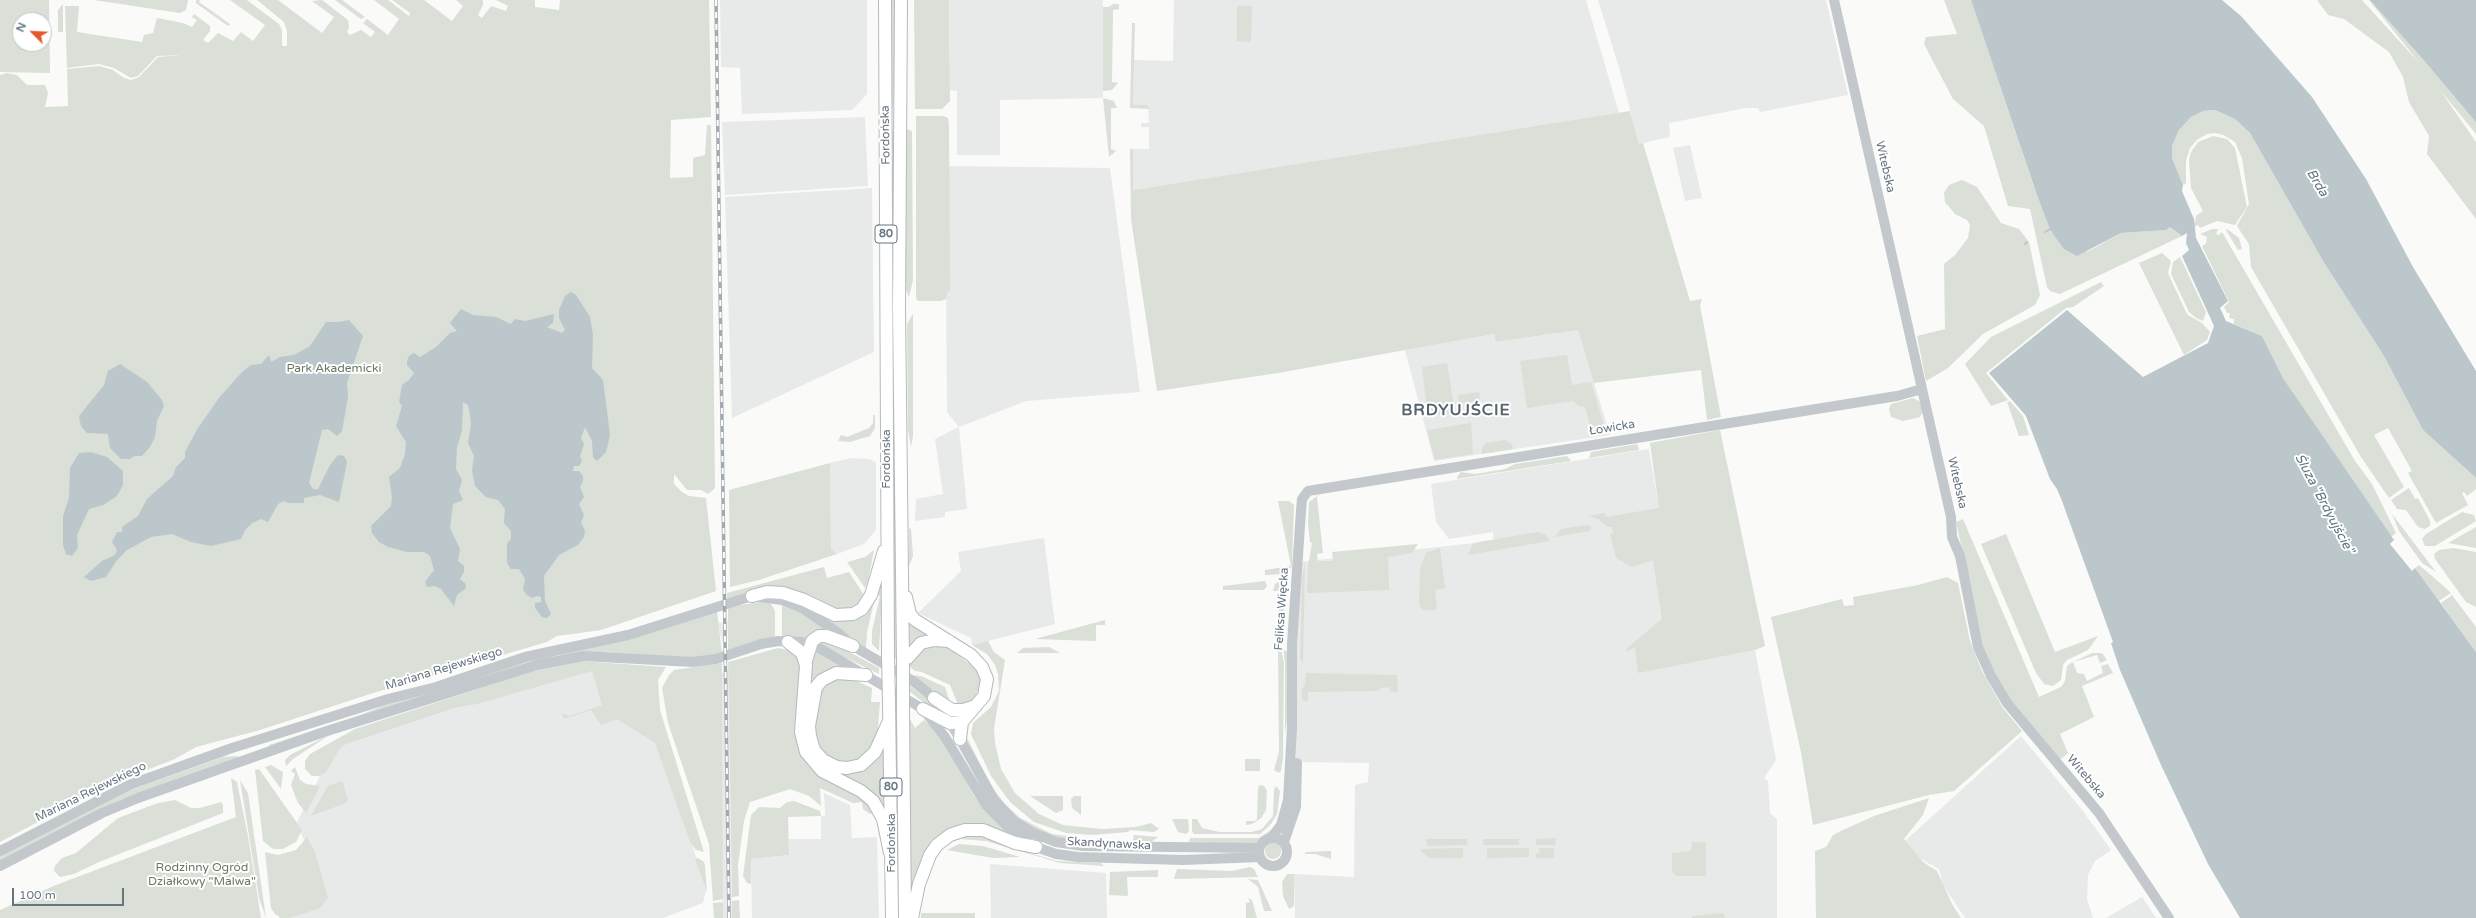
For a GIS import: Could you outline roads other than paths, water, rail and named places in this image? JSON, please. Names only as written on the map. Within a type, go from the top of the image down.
[{"type":"main road","name":"Fordońska","points":[[885,0],[888,655],[892,818],[890,853],[892,918]]},
{"type":"main road","name":"Fordońska","points":[[901,0],[901,581],[899,666],[903,712],[905,918]]},
{"type":"main road","points":[[752,596],[767,592],[783,593],[804,600],[834,615],[853,614],[862,609],[871,595],[888,537]]},
{"type":"main road","points":[[901,581],[912,617],[975,659],[984,670],[986,691],[976,706],[956,722]]},
{"type":"main road","points":[[806,661],[810,644],[817,637],[822,636],[853,646]]},
{"type":"main road","points":[[899,666],[921,643],[934,640],[949,641]]},
{"type":"main road","points":[[788,642],[802,653],[806,661],[807,669],[801,732],[804,749],[810,759],[822,770],[861,791],[873,801],[883,819],[890,853]]},
{"type":"main road","points":[[866,675],[836,672],[822,680],[816,688],[809,726],[814,750],[822,760],[837,767],[847,768],[861,765],[875,752],[889,721]]},
{"type":"main road","points":[[934,698],[952,710],[963,710],[976,706]]},
{"type":"main road","points":[[923,709],[956,722]]},
{"type":"main road","points":[[956,722],[960,739]]},
{"type":"main road","points":[[912,918],[919,884],[930,855],[938,845],[950,835],[965,830],[983,830],[1015,843],[1036,847]]},
{"type":"street","name":"Witebska","points":[[1834,0],[1951,517],[1952,537],[1960,556],[1974,632],[1984,662],[2007,703],[2099,813],[2169,918]]},
{"type":"street","name":"Łowicka","points":[[1306,493],[1315,489],[1890,397],[1922,390]]},
{"type":"street","name":"Feliksa Więcka","points":[[1272,837],[1282,825],[1288,800],[1292,727],[1292,644],[1301,503],[1306,493]]},
{"type":"street","name":"Mariana Rejewskiego","points":[[0,851],[129,785],[232,748],[388,699],[436,687],[525,657],[628,635],[752,596],[778,599],[795,605],[831,627],[853,646],[899,666]]},
{"type":"street","name":"Mariana Rejewskiego","points":[[0,866],[102,813],[138,798],[314,738],[324,732],[538,665],[583,656],[693,662],[716,659],[761,644],[788,642],[810,644],[866,675]]},
{"type":"street","points":[[899,666],[934,698],[956,722]]},
{"type":"street","name":"Skandynawska","points":[[866,675],[923,709],[945,737],[986,805],[1010,829],[1036,847],[1056,854],[1078,857],[1183,860],[1260,853]]},
{"type":"street","name":"Feliksa Więcka","points":[[1284,842],[1296,807],[1297,759],[1292,727]]},
{"type":"street","name":"Skandynawska","points":[[960,739],[980,778],[999,806],[1014,821],[1044,838],[1083,846],[1260,853]]},
{"type":"street","points":[[1272,837],[1284,842],[1287,852],[1280,864],[1270,866],[1260,853],[1264,841],[1272,837]]},
{"type":"water","points":[[1971,0],[2222,0],[2241,16],[2312,97],[2366,179],[2413,267],[2476,371],[2476,478],[2423,430],[2384,356],[2323,261],[2250,133],[2235,119],[2215,110],[2203,111],[2191,117],[2179,130],[2172,146],[2172,158],[2183,185],[2182,191],[2194,219],[2196,238],[2228,301],[2220,308],[2226,321],[2262,336],[2283,378],[2394,540],[2390,544],[2412,571],[2415,568],[2476,652],[2476,918],[2240,918],[2208,864],[2161,765],[2120,670],[2111,643],[2113,642],[2062,501],[2057,489],[2050,479],[2026,416],[1989,373],[2067,310],[2143,377],[2208,343],[2214,326],[2182,256],[2189,250],[2186,243],[2187,233],[2182,236],[2170,227],[2166,230],[2121,233],[2077,256],[2064,249],[2050,229],[2036,192]]},
{"type":"water","points":[[2370,0],[2476,0],[2476,122],[2423,59]]},
{"type":"water","points":[[571,292],[576,295],[590,317],[593,335],[592,368],[603,380],[610,435],[606,452],[597,461],[593,457],[592,441],[585,427],[581,438],[584,444],[580,456],[582,461],[579,466],[574,466],[573,471],[579,471],[583,476],[583,481],[580,487],[584,497],[579,504],[584,515],[581,522],[585,531],[584,537],[578,545],[559,555],[544,576],[545,601],[551,614],[547,618],[542,617],[535,608],[535,603],[541,602],[541,597],[537,596],[532,598],[527,595],[523,590],[525,579],[519,569],[511,569],[507,563],[507,544],[511,539],[511,531],[504,523],[505,509],[498,500],[486,497],[475,486],[472,470],[474,456],[468,443],[471,424],[470,415],[468,405],[463,402],[462,430],[457,448],[456,469],[462,480],[459,491],[463,500],[453,504],[450,528],[460,549],[458,561],[464,566],[464,572],[460,579],[465,583],[466,588],[457,595],[454,606],[441,589],[435,586],[427,587],[425,582],[434,570],[430,556],[424,552],[407,552],[388,547],[379,542],[372,533],[371,526],[391,506],[392,498],[389,477],[400,468],[405,454],[406,442],[396,426],[402,406],[399,402],[402,385],[409,380],[414,373],[407,365],[407,361],[409,356],[414,353],[420,357],[436,347],[450,333],[457,331],[450,323],[461,309],[473,315],[496,317],[511,324],[515,319],[525,321],[554,314],[553,323],[547,327],[562,333],[565,330],[559,318],[559,310],[565,296]]},
{"type":"water","points":[[349,320],[363,336],[347,383],[348,397],[342,431],[337,436],[328,429],[322,430],[309,483],[313,489],[318,489],[330,465],[338,455],[344,456],[347,462],[339,502],[320,495],[304,498],[304,503],[289,503],[283,501],[278,504],[268,522],[261,519],[252,523],[245,530],[241,539],[211,546],[191,542],[172,534],[151,537],[127,550],[117,560],[106,577],[91,581],[84,577],[102,561],[115,555],[117,550],[112,542],[117,532],[122,532],[122,527],[138,516],[147,499],[173,476],[176,467],[185,458],[185,452],[198,428],[219,398],[242,372],[251,365],[261,364],[269,355],[271,362],[280,357],[294,355],[310,346],[326,322]]},
{"type":"water","points":[[120,364],[147,382],[162,400],[164,406],[157,421],[155,437],[150,447],[142,456],[134,456],[130,459],[121,459],[110,448],[108,434],[87,433],[81,426],[79,416],[104,385],[108,371]]},
{"type":"water","points":[[91,452],[107,457],[123,471],[123,485],[117,496],[103,505],[89,509],[77,535],[78,548],[72,556],[66,554],[63,545],[63,516],[69,498],[70,468],[79,453]]},
{"type":"waterway","points":[[2045,232],[2050,229]]},
{"type":"railway","points":[[716,0],[729,918]]},
{"type":"district","name":"BRDYUJŚCIE","points":[[1456,411]]},
{"type":"water label","name":"Brda","points":[[2317,183]]},
{"type":"water label","name":"Śluza \"Brdyujście\"","points":[[2324,504]]},
{"type":"park label","name":"Park Akademicki","points":[[334,369]]},
{"type":"park label","name":"Rodzinny Ogród Działkowy \"Malwa\"","points":[[202,875]]}]
